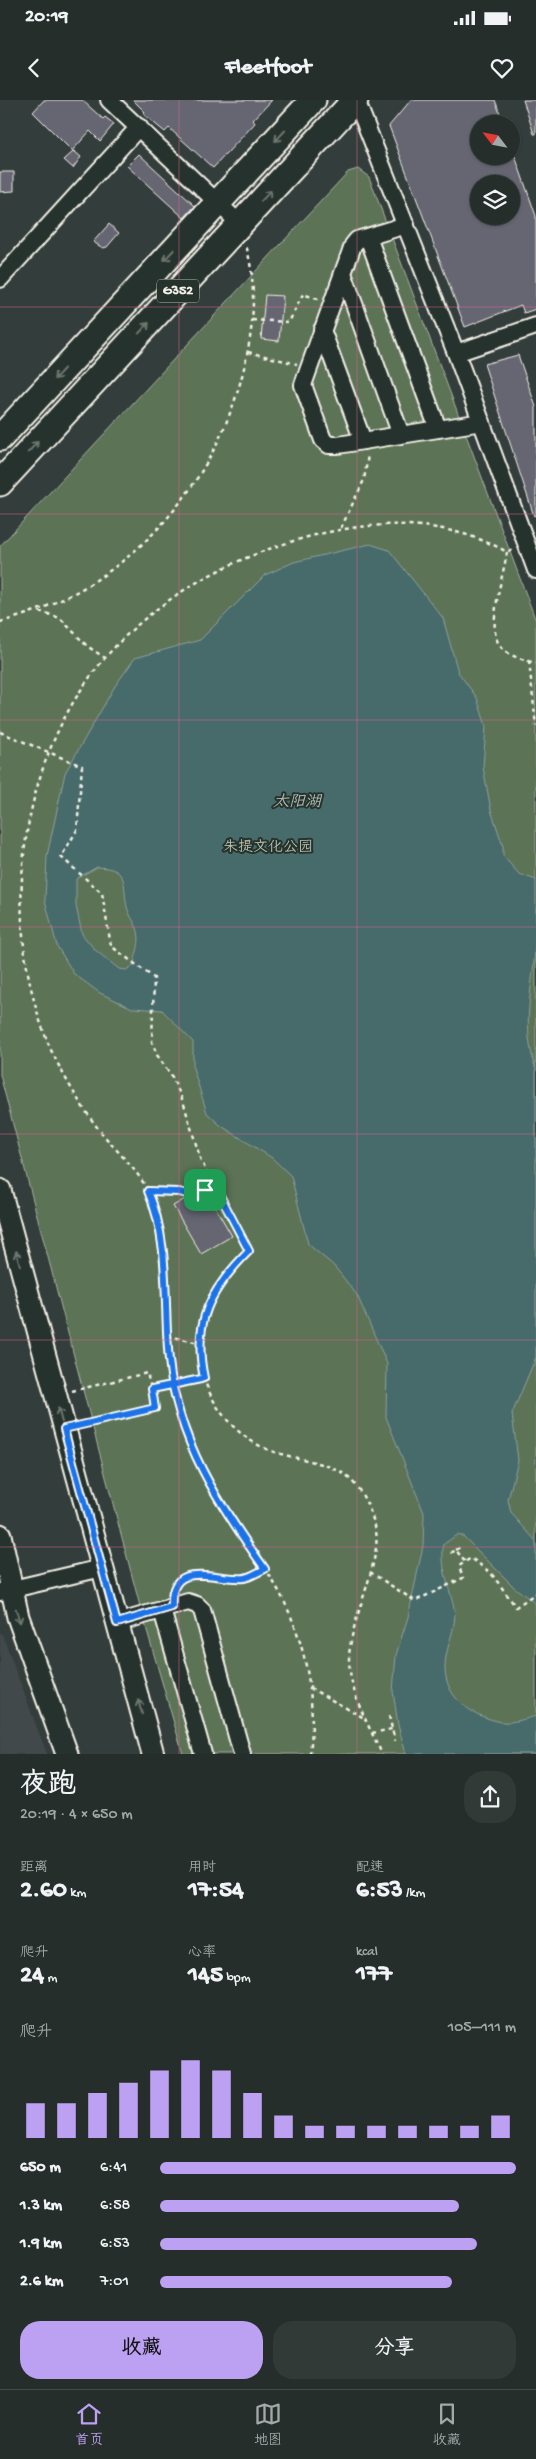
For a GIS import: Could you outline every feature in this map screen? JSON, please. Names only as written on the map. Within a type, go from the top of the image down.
[{"type":"highway","name":"G352","points":[[0,438],[313,100]]},
{"type":"highway","name":"G352","points":[[0,483],[356,100]]},
{"type":"main road","points":[[0,1190],[54,1396],[153,1754]]},
{"type":"main road","points":[[0,1535],[5,1591],[18,1617],[67,1754]]},
{"type":"street","points":[[109,100],[240,224]]},
{"type":"street","points":[[356,100],[456,353],[536,570]]},
{"type":"street","points":[[0,279],[139,127]]},
{"type":"street","points":[[406,225],[358,240],[353,245],[303,384],[323,440],[329,445],[338,445],[482,422]]},
{"type":"street","points":[[368,237],[438,429]]},
{"type":"street","points":[[343,273],[401,435]]},
{"type":"street","points":[[456,353],[536,326]]},
{"type":"street","points":[[322,330],[365,441]]},
{"type":"street","points":[[5,1591],[102,1568]]},
{"type":"street","points":[[117,1623],[188,1602],[197,1604],[202,1610],[242,1754]]},
{"type":"street","points":[[167,1608],[203,1754]]},
{"type":"path","points":[[0,622],[38,610],[82,590],[111,571],[155,532],[182,501],[201,474],[220,438],[240,386],[248,352],[254,292],[250,260],[240,224]]},
{"type":"path","points":[[252,320],[289,322],[303,294],[331,304]]},
{"type":"path","points":[[248,352],[308,367]]},
{"type":"path","points":[[340,529],[364,480],[369,456],[365,441]]},
{"type":"path","points":[[310,1754],[312,1725],[310,1688],[305,1663],[291,1618],[265,1569],[221,1505],[201,1471],[184,1431],[172,1384],[162,1242],[154,1206],[148,1191],[136,1172],[100,1130],[76,1095],[44,1034],[26,979],[19,915],[21,859],[30,812],[49,751],[70,707],[105,658],[143,620],[201,580],[268,549],[340,529],[434,527],[485,540],[507,552],[527,546]]},
{"type":"path","points":[[507,552],[497,606],[495,632],[500,646],[509,654],[536,663]]},
{"type":"path","points":[[38,610],[60,618],[86,646],[105,658]]},
{"type":"path","points":[[529,661],[536,726]]},
{"type":"path","points":[[0,732],[82,766],[77,830],[61,856],[102,893],[111,946],[154,978],[152,1042],[183,1101],[201,1160],[249,1251],[231,1270],[214,1293],[202,1322],[199,1343],[204,1378],[218,1410],[248,1439],[279,1454],[333,1469],[346,1476],[357,1487],[371,1513],[376,1528],[376,1554],[353,1627],[349,1657],[353,1687],[382,1754]]},
{"type":"path","points":[[148,1191],[179,1192],[195,1196],[214,1184]]},
{"type":"path","points":[[168,1336],[199,1343]]},
{"type":"path","points":[[54,1396],[147,1373],[152,1389],[155,1408],[64,1429]]},
{"type":"path","points":[[152,1389],[204,1378]]},
{"type":"path","points":[[451,1553],[461,1547]]},
{"type":"path","points":[[456,1550],[465,1562]]},
{"type":"path","points":[[370,1572],[415,1601],[463,1578],[459,1566],[471,1558],[491,1573],[516,1607],[536,1592]]},
{"type":"path","points":[[167,1608],[174,1589],[185,1577],[203,1574],[245,1578],[265,1569]]},
{"type":"path","points":[[310,1688],[366,1719]]},
{"type":"path","points":[[389,1716],[395,1741]]},
{"type":"path","points":[[372,1732],[392,1729]]},
{"type":"shaded area","points":[[0,1632],[2,1634],[47,1754],[0,1754]]},
{"type":"green space","name":"朱提文化公园","points":[[358,169],[369,177],[536,621],[536,1754],[183,1754],[141,1610],[0,1075],[0,546],[348,172]]},
{"type":"water","name":"太阳湖","points":[[370,544],[389,550],[443,618],[458,672],[477,698],[486,726],[483,767],[491,810],[503,846],[503,856],[519,874],[536,880],[535,949],[528,1023],[529,1038],[536,1070],[536,1357],[512,1414],[518,1460],[508,1500],[511,1513],[536,1541],[536,1604],[514,1587],[464,1537],[458,1534],[444,1544],[443,1559],[455,1615],[445,1661],[450,1690],[463,1705],[481,1716],[492,1720],[510,1722],[536,1716],[536,1754],[406,1754],[398,1725],[393,1691],[396,1655],[408,1617],[423,1546],[424,1513],[386,1417],[387,1364],[357,1295],[334,1266],[308,1244],[291,1176],[272,1158],[220,1125],[207,1113],[193,1068],[193,1042],[162,1010],[132,1008],[100,993],[74,974],[57,946],[45,900],[47,856],[65,773],[115,686],[135,658],[200,640],[265,575],[294,562]],"holes":[[[97,867],[108,868],[120,874],[123,879],[127,907],[137,928],[139,938],[133,966],[126,970],[119,969],[95,950],[82,934],[76,906],[76,879]]]},
{"type":"building","points":[[44,100],[82,100],[103,119],[105,117],[114,124],[100,141],[90,131],[72,151],[33,112]]},
{"type":"building","points":[[133,100],[272,100],[253,120],[255,123],[213,168],[169,128],[165,132],[143,114],[145,112]]},
{"type":"building","points":[[411,100],[495,100],[501,115],[470,115],[470,165],[518,165],[536,216],[536,309],[524,313],[521,305],[465,327],[389,126]]},
{"type":"building","points":[[523,100],[536,100],[536,134],[534,134]]},
{"type":"building","points":[[74,151],[81,157],[73,168],[64,160]]},
{"type":"building","points":[[139,154],[195,206],[184,218],[127,166]]},
{"type":"building","points":[[0,172],[14,172],[14,191],[0,192]]},
{"type":"building","points":[[109,224],[119,233],[107,247],[103,248],[93,242]]},
{"type":"building","points":[[265,295],[283,296],[279,341],[261,339]]},
{"type":"building","points":[[518,355],[536,407],[536,515],[534,516],[484,364]]},
{"type":"building","points":[[204,1188],[232,1236],[201,1254],[173,1206]]},
{"type":"route","points":[[205,1190],[195,1196],[179,1192],[148,1191],[159,1222],[162,1242],[172,1384],[184,1431],[201,1471],[221,1505],[265,1569],[245,1578],[203,1574],[185,1577],[174,1589],[172,1607],[117,1623],[64,1429],[155,1408],[152,1389],[172,1384],[204,1378],[199,1343],[206,1310],[222,1282],[249,1251],[214,1184],[205,1190]]}]
